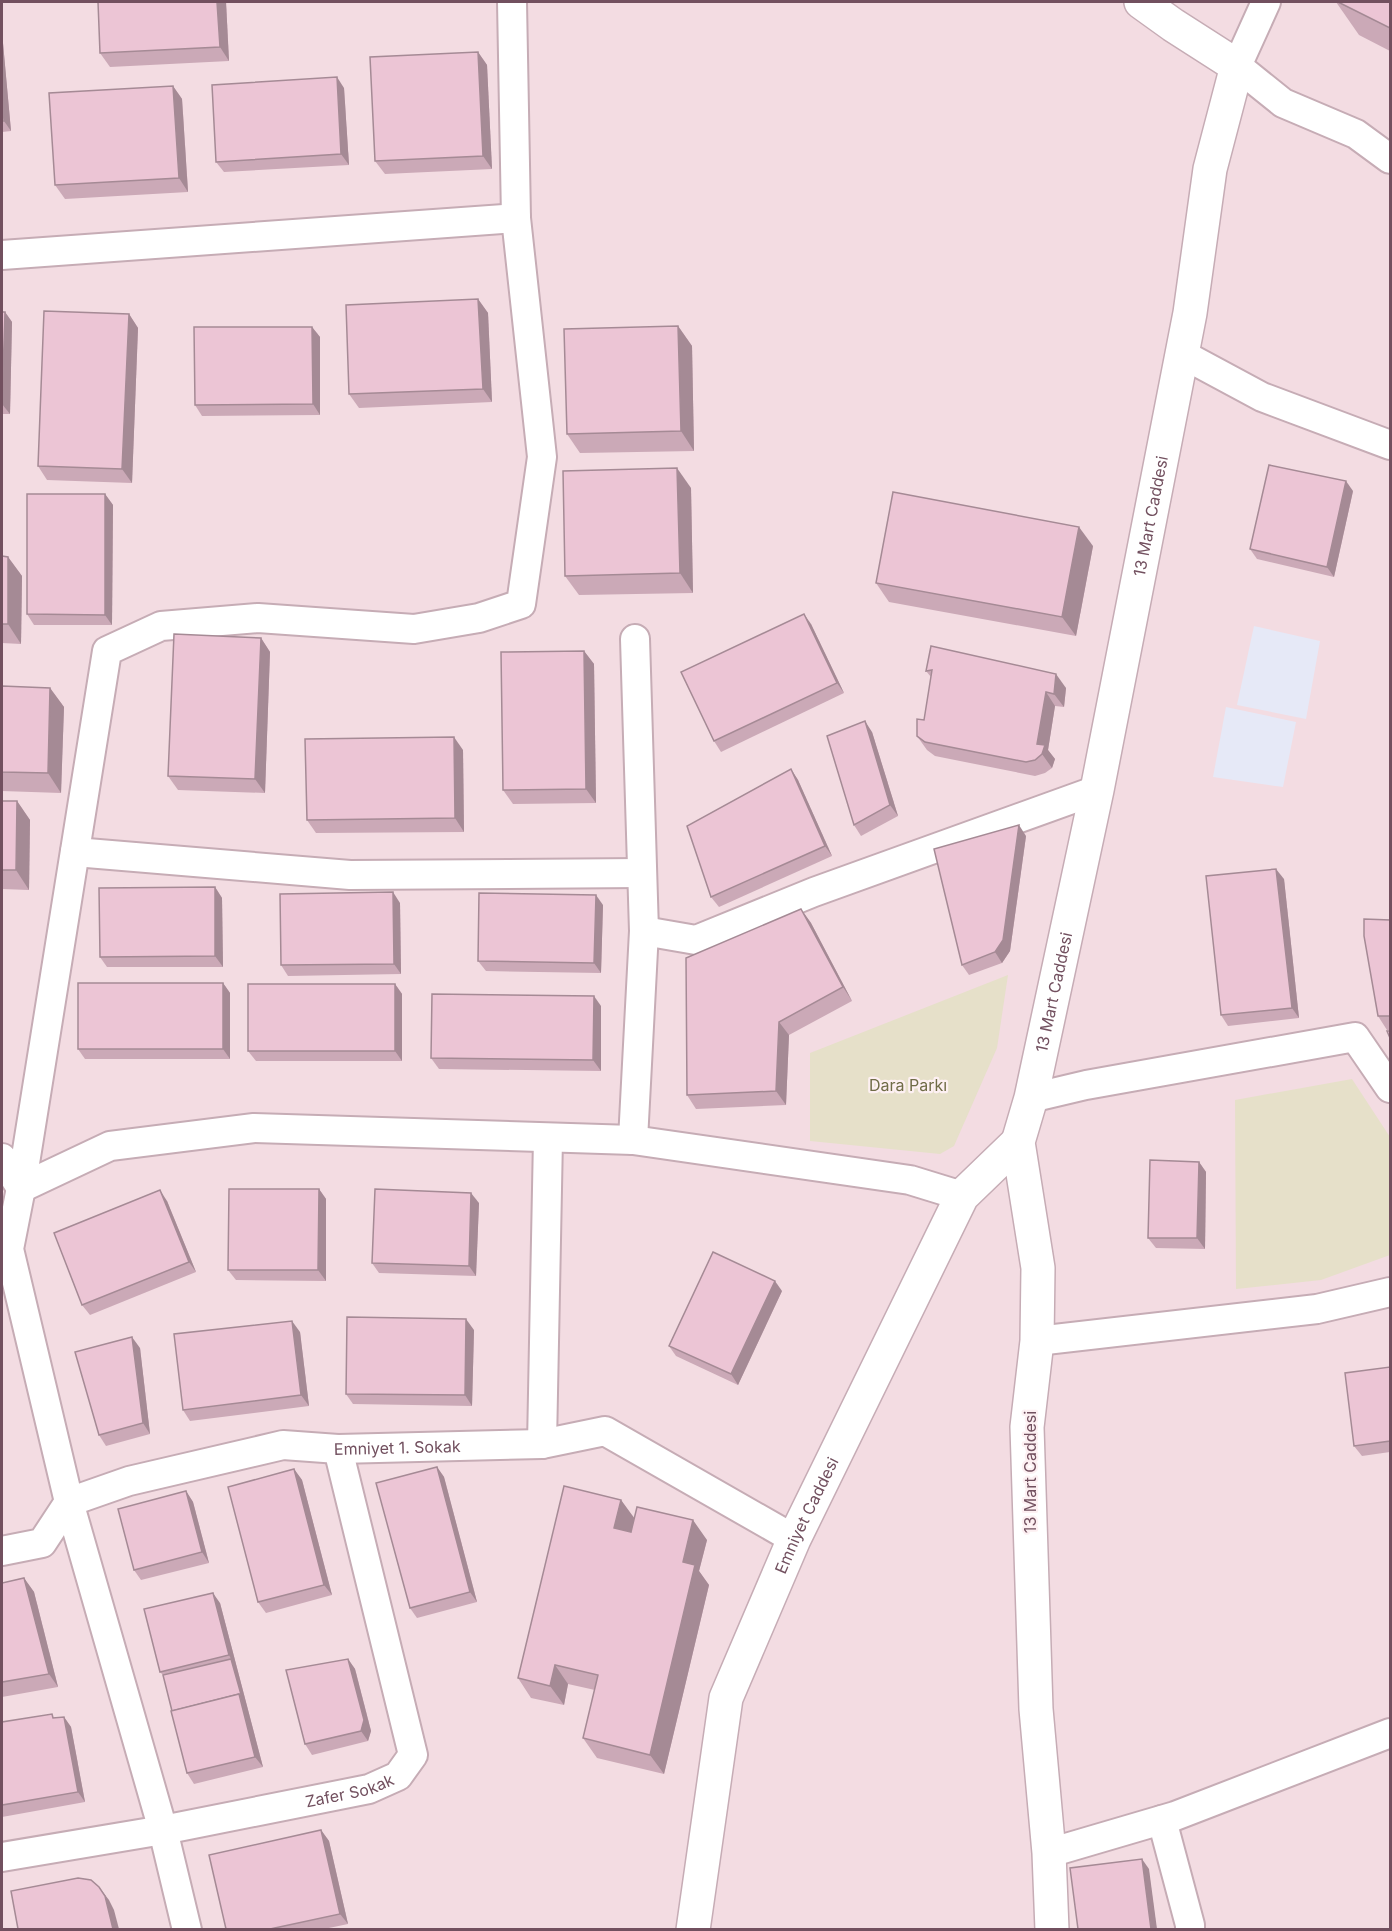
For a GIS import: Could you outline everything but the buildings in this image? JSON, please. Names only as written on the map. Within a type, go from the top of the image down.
[{"type":"street","points":[[187,1929],[163,1830],[69,1502],[9,1249],[21,1188],[107,651],[161,626],[258,618],[414,629],[479,618],[521,604],[542,457],[516,218],[512,2]]},
{"type":"street","points":[[1141,2],[1237,66],[1283,103],[1356,134],[1390,159]]},
{"type":"street","points":[[1237,66],[1266,2]]},
{"type":"street","name":"13 Mart Caddesi","points":[[1052,1929],[1049,1853],[1036,1709],[1027,1427],[1037,1341],[1038,1268],[1018,1142],[1031,1098],[1097,790],[1190,314],[1210,169],[1237,66]]},
{"type":"street","points":[[2,255],[516,218]]},
{"type":"street","points":[[1182,354],[1262,397],[1390,445]]},
{"type":"street","points":[[633,1140],[644,931],[634,639]]},
{"type":"street","points":[[644,931],[696,940],[814,892],[1097,790]]},
{"type":"street","points":[[75,852],[350,875],[642,873]]},
{"type":"street","points":[[1031,1098],[1086,1085],[1355,1037],[1390,1088]]},
{"type":"street","points":[[21,1188],[110,1146],[254,1128],[633,1140],[910,1180],[962,1196]]},
{"type":"street","points":[[542,1444],[548,1138]]},
{"type":"street","name":"Emniyet Caddesi","points":[[693,1929],[726,1698],[794,1539],[962,1196],[1018,1142]]},
{"type":"street","points":[[2,1158],[21,1188]]},
{"type":"street","points":[[1037,1341],[1317,1310],[1390,1292]]},
{"type":"street","name":"Emniyet 1. Sokak","points":[[69,1502],[129,1481],[283,1445],[338,1449],[542,1444],[605,1431],[794,1539]]},
{"type":"street","name":"Zafer Sokak","points":[[2,1857],[163,1830],[369,1789],[398,1776],[413,1755],[338,1449]]},
{"type":"street","points":[[2,1551],[42,1543],[69,1502]]},
{"type":"street","points":[[1049,1853],[1162,1820],[1390,1732]]},
{"type":"street","points":[[1162,1820],[1191,1925],[1190,1929]]},
{"type":"shaded area","points":[[2,2],[1390,2],[1390,1929],[2,1929]]},
{"type":"shaded area","points":[[1254,626],[1320,641],[1306,719],[1237,705]]},
{"type":"shaded area","points":[[1226,707],[1296,722],[1283,787],[1213,777]]},
{"type":"green space","name":"Dara Parkı","points":[[1008,975],[997,1048],[954,1146],[940,1154],[810,1141],[810,1053]]},
{"type":"green space","points":[[1352,1079],[1390,1137],[1390,1255],[1321,1280],[1236,1289],[1235,1100]]}]
